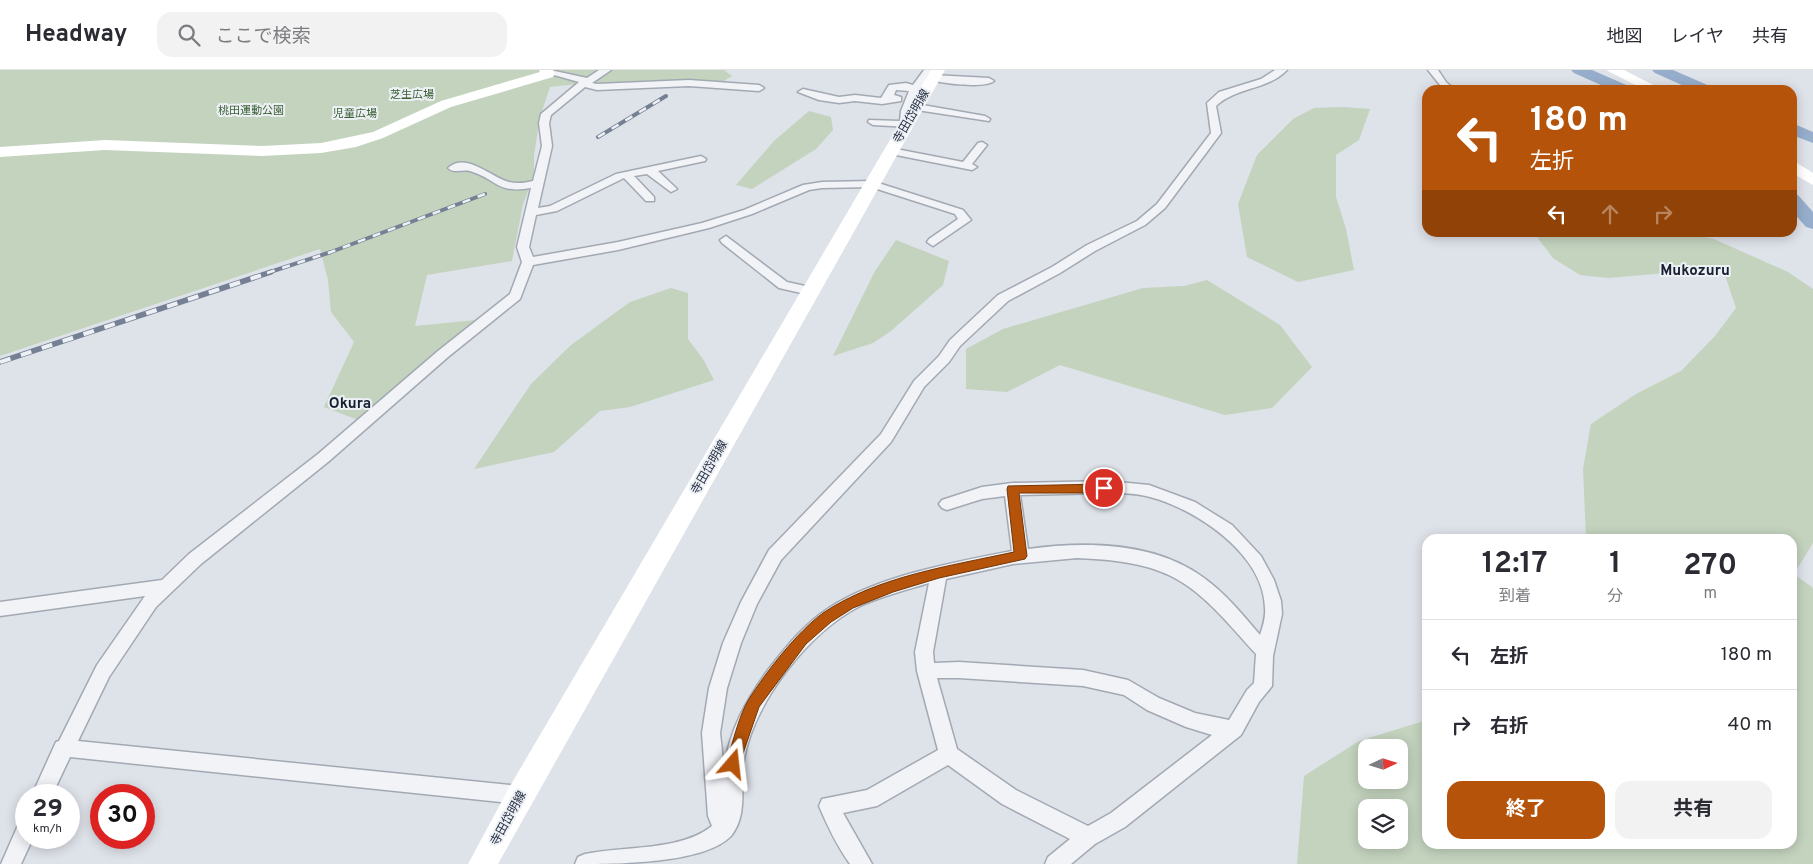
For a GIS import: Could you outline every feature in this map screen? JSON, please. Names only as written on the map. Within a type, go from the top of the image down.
[{"type":"main road","points":[[1613,70],[1645,85]]},
{"type":"main road","points":[[0,152],[106,145],[262,151],[321,148],[356,142],[378,135],[446,104],[547,72]]},
{"type":"main road","name":"寺田岱明線","points":[[482,864],[906,125],[912,95],[929,72]]},
{"type":"main road","points":[[1797,169],[1813,180]]},
{"type":"street","points":[[47,784],[103,671],[150,602],[195,559],[323,458],[443,354],[516,296],[528,262],[523,247],[547,146],[544,123],[546,114],[585,82],[606,70]]},
{"type":"street","points":[[724,830],[718,816],[711,733],[718,688],[732,643],[749,602],[775,555],[886,438],[918,384],[944,359],[954,343],[1004,298],[1056,270],[1091,248],[1141,223],[1161,206],[1216,133],[1211,105],[1223,94],[1264,80],[1282,70]]},
{"type":"street","points":[[1433,70],[1443,85]]},
{"type":"street","points":[[547,72],[554,72],[597,87],[689,83],[759,88]]},
{"type":"street","points":[[929,72],[958,81],[989,81]]},
{"type":"street","points":[[803,92],[822,98],[839,100],[855,98],[882,101],[891,98],[888,96],[894,87],[912,95],[985,118]]},
{"type":"street","points":[[872,122],[906,125]]},
{"type":"street","points":[[891,151],[968,166],[982,145]]},
{"type":"street","points":[[530,213],[553,209],[601,184],[626,174],[701,159]]},
{"type":"street","points":[[454,168],[464,166],[482,171],[510,186],[537,184]]},
{"type":"street","points":[[650,170],[671,189]]},
{"type":"street","points":[[626,174],[650,199]]},
{"type":"street","points":[[528,262],[618,246],[705,226],[748,212],[807,187],[872,184],[927,200],[959,212],[965,220],[933,242]]},
{"type":"street","points":[[726,240],[783,285],[810,291]]},
{"type":"street","points":[[947,504],[985,492],[1012,489],[1088,488],[1147,491],[1179,500],[1212,517],[1231,532],[1249,551],[1259,566],[1273,601],[1274,614],[1264,652],[1263,686],[1253,696],[1234,729],[1118,820],[1088,838],[1055,864]]},
{"type":"street","points":[[1012,489],[1021,556]]},
{"type":"street","points":[[585,864],[688,849],[707,844],[724,830],[733,811],[733,764],[754,704],[801,640],[826,618],[848,604],[891,587],[939,573],[1021,556],[1109,553],[1149,560],[1172,568],[1200,583],[1264,652]]},
{"type":"street","points":[[939,573],[924,652],[926,671],[949,754],[967,769],[1009,797],[1088,838]]},
{"type":"street","points":[[0,609],[167,586]]},
{"type":"street","points":[[926,671],[959,670],[1083,678],[1128,688],[1153,704],[1193,721],[1214,727],[1234,729]]},
{"type":"street","points":[[64,748],[520,795]]},
{"type":"street","points":[[862,864],[844,838],[828,806],[870,799],[949,754]]},
{"type":"street","points":[[11,864],[18,849]]},
{"type":"green space","points":[[0,70],[724,70],[732,76],[719,84],[705,80],[612,85],[595,82],[550,87],[540,117],[534,155],[534,176],[523,204],[512,261],[427,275],[415,326],[496,318],[371,425],[324,407],[354,342],[331,312],[328,280],[320,249],[0,356]]},
{"type":"green space","points":[[1343,107],[1370,109],[1359,140],[1336,155],[1336,197],[1346,229],[1354,270],[1298,282],[1247,257],[1238,204],[1257,155],[1293,119],[1314,108]]},
{"type":"green space","points":[[809,111],[831,117],[833,130],[816,149],[752,189],[736,185],[774,141]]},
{"type":"green space","points":[[1537,237],[1705,237],[1714,239],[1788,272],[1813,289],[1813,543],[1797,569],[1797,534],[1586,534],[1583,469],[1591,424],[1636,394],[1681,371],[1715,336],[1736,308],[1724,272],[1666,273],[1608,278],[1580,275],[1553,258]]},
{"type":"green space","points":[[896,240],[949,261],[943,285],[891,331],[873,343],[833,356],[875,271]]},
{"type":"green space","points":[[1207,280],[1280,325],[1312,367],[1272,408],[1225,415],[1060,365],[1007,392],[966,389],[966,349],[1003,329],[1143,288],[1184,286]]},
{"type":"green space","points":[[671,288],[688,293],[688,339],[703,359],[714,380],[630,407],[600,411],[554,452],[474,469],[531,384],[571,345],[630,302]]},
{"type":"green space","points":[[1797,576],[1813,588],[1813,864],[1297,864],[1304,776],[1358,742],[1358,789],[1408,789],[1408,739],[1365,739],[1422,722],[1422,849],[1797,849]]},
{"type":"waterway","points":[[1579,70],[1614,85]]},
{"type":"waterway","points":[[1660,70],[1694,85]]},
{"type":"waterway","points":[[1797,130],[1813,138]]},
{"type":"waterway","points":[[1797,205],[1813,223]]},
{"type":"railway","points":[[598,137],[666,96]]},
{"type":"railway","points":[[267,273],[331,252],[485,194]]},
{"type":"railway","points":[[0,362],[271,272]]},
{"type":"district","name":"Mukozuru","points":[[1695,270]]},
{"type":"district","name":"Okura","points":[[350,403]]},
{"type":"route","points":[[733,764],[754,704],[801,640],[826,618],[848,604],[891,587],[939,573],[1021,556],[1012,489],[1104,488]]},
{"type":"park label","name":"芝生広場","points":[[412,94]]},
{"type":"park label","name":"桃田運動公園","points":[[251,110]]},
{"type":"park label","name":"児童広場","points":[[355,113]]}]
